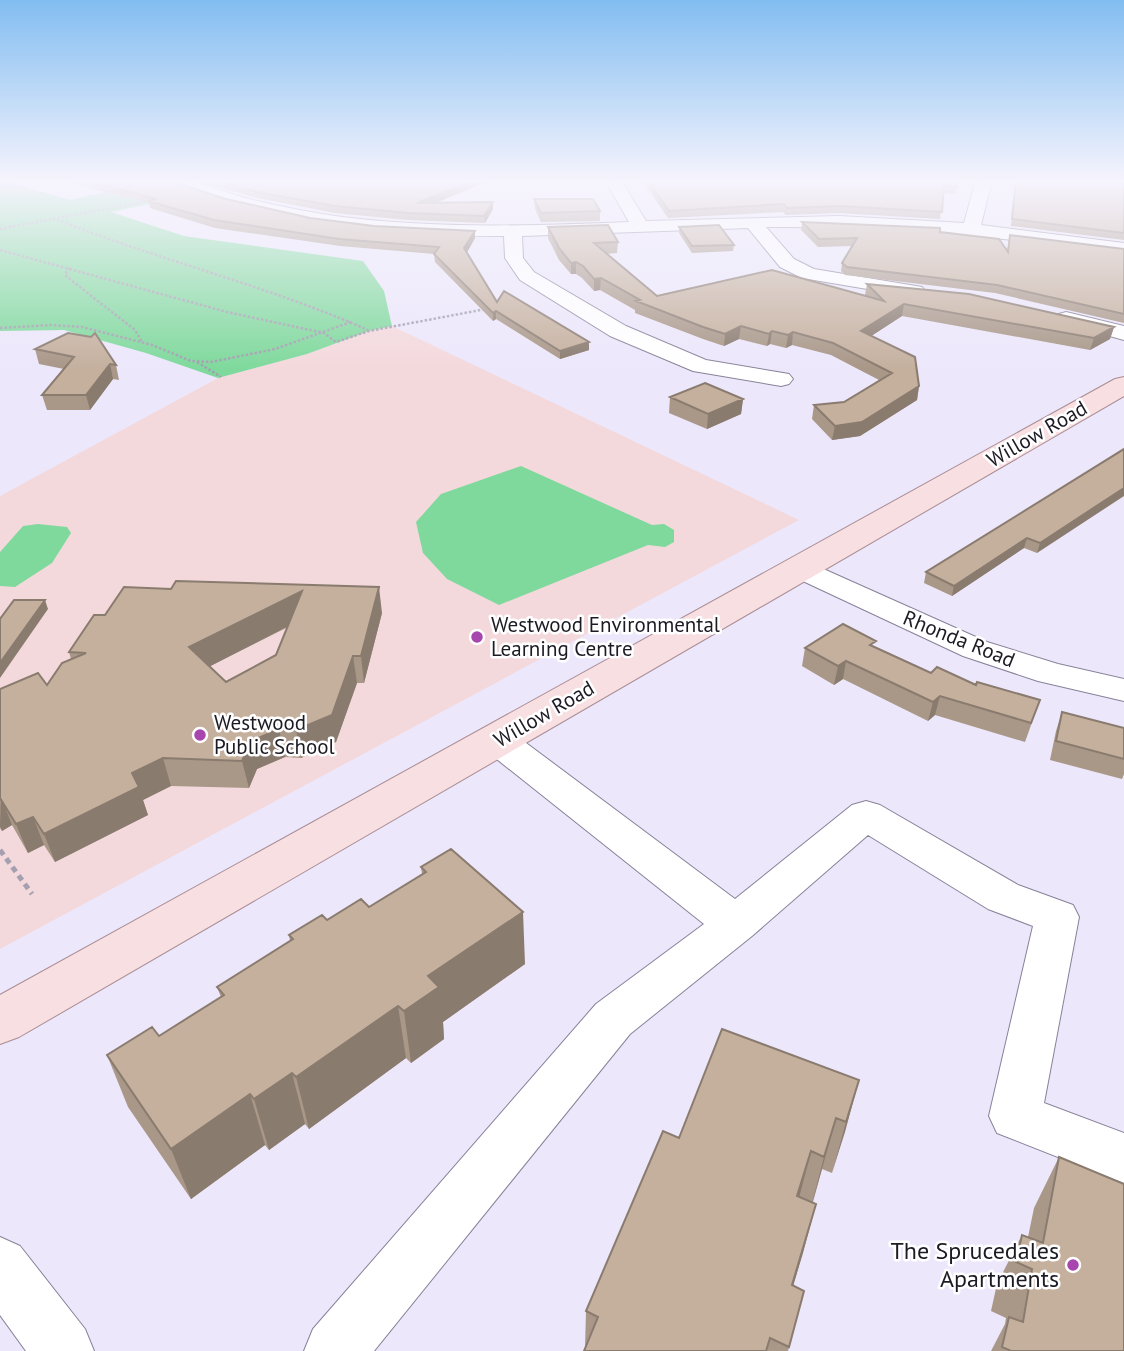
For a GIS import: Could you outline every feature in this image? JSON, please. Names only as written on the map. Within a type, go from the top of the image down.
[{"type":"main road","name":"Willow Road","points":[[0,1021],[1124,385]]},
{"type":"street","points":[[513,243],[514,258],[527,276],[618,331],[701,366],[781,379]]},
{"type":"street","points":[[770,243],[787,263],[810,274],[829,279],[939,293]]},
{"type":"street","points":[[1073,243],[1124,249]]},
{"type":"street","points":[[1050,313],[1124,333]]},
{"type":"street","name":"Rhonda Road","points":[[802,568],[975,649],[1050,673],[1124,690]]},
{"type":"street","points":[[497,740],[736,924]]},
{"type":"street","points":[[335,1351],[613,1019],[736,924],[866,815],[1003,897],[1057,917],[1015,1116],[1124,1158]]},
{"type":"street","points":[[0,1266],[63,1351]]},
{"type":"path","points":[[114,243],[183,262],[311,305],[369,331]]},
{"type":"path","points":[[0,250],[227,312],[324,334],[336,342],[369,331],[496,307]]},
{"type":"path","points":[[70,268],[65,274],[67,277],[135,330],[143,343]]},
{"type":"path","points":[[197,362],[218,361],[324,334],[351,322]]},
{"type":"path","points":[[0,328],[61,325],[83,327],[143,343],[197,362],[220,377]]},
{"type":"path","points":[[0,850],[32,894]]},
{"type":"shaded area","name":"Westwood Public School","points":[[392,326],[799,520],[0,949],[0,496],[218,378],[307,354],[369,331]]},
{"type":"green space","points":[[0,243],[234,243],[363,261],[384,291],[392,326],[369,331],[307,354],[218,378],[146,353],[64,330],[0,331]]},
{"type":"green space","points":[[521,466],[652,525],[664,524],[674,530],[674,542],[665,547],[648,545],[499,605],[447,579],[423,553],[416,522],[441,494]]},
{"type":"green space","points":[[38,524],[67,527],[71,533],[52,563],[15,587],[0,586],[0,552],[23,526]]},
{"type":"building","points":[[390,243],[467,243],[464,248],[497,302],[504,291],[589,342],[560,351],[496,311],[493,313],[434,254],[439,247]]},
{"type":"building","points":[[556,243],[594,243],[657,296],[772,270],[884,301],[867,284],[969,294],[1114,327],[1094,338],[904,304],[861,331],[915,357],[919,386],[862,422],[835,426],[814,405],[844,402],[892,373],[833,343],[793,332],[788,335],[772,331],[769,334],[741,326],[725,334],[703,327],[636,301],[640,300],[601,278],[594,279],[583,266],[576,262],[571,263]]},
{"type":"building","points":[[690,243],[734,245],[692,246]]},
{"type":"building","points":[[854,243],[1002,243],[1008,252],[1009,243],[1076,243],[1124,249],[1124,314],[997,285],[847,267],[842,263]]},
{"type":"building","points":[[68,333],[91,337],[95,333],[116,365],[110,364],[86,395],[42,395],[74,357],[35,349]]},
{"type":"building","points":[[705,383],[743,399],[708,414],[670,397]]},
{"type":"building","points":[[1124,449],[1124,488],[1040,543],[1027,538],[954,586],[926,572]]},
{"type":"building","points":[[176,581],[379,587],[361,656],[353,656],[332,715],[296,730],[279,729],[251,741],[242,761],[163,758],[132,773],[139,787],[44,834],[33,817],[16,824],[0,798],[0,689],[38,673],[47,685],[62,663],[86,653],[69,652],[94,615],[105,615],[124,587],[171,589]],"holes":[[[302,591],[276,655],[226,682],[189,647]]]},
{"type":"building","points":[[14,600],[45,600],[0,663],[0,619]]},
{"type":"building","points":[[843,624],[876,641],[870,645],[931,673],[937,667],[976,685],[977,682],[1040,700],[1031,723],[940,696],[933,702],[846,661],[838,666],[805,648]]},
{"type":"building","points":[[1062,712],[1124,728],[1124,759],[1056,741]]},
{"type":"building","points":[[451,849],[523,912],[428,976],[439,987],[404,1011],[398,1006],[296,1077],[292,1073],[254,1099],[250,1094],[171,1149],[107,1055],[152,1027],[159,1036],[224,995],[217,987],[293,939],[289,935],[322,915],[327,920],[361,899],[369,907],[426,872],[421,867]]},
{"type":"building","points":[[722,1029],[859,1080],[846,1122],[836,1118],[824,1157],[811,1151],[797,1196],[816,1204],[792,1285],[804,1291],[789,1347],[770,1338],[766,1351],[584,1351],[598,1317],[586,1311],[663,1131],[679,1138]]},
{"type":"building","name":"The Sprucedales Apartments","points":[[1059,1157],[1124,1184],[1124,1351],[1011,1351],[1002,1347],[1009,1317],[1023,1322],[1032,1269],[1016,1262],[1022,1235],[1043,1243]]},
{"type":"place","name":"Westwood Environmental Learning Centre","points":[[477,637]]},
{"type":"place","name":"Westwood Public School","points":[[200,735]]},
{"type":"place","name":"The Sprucedales Apartments","points":[[1073,1265]]}]
